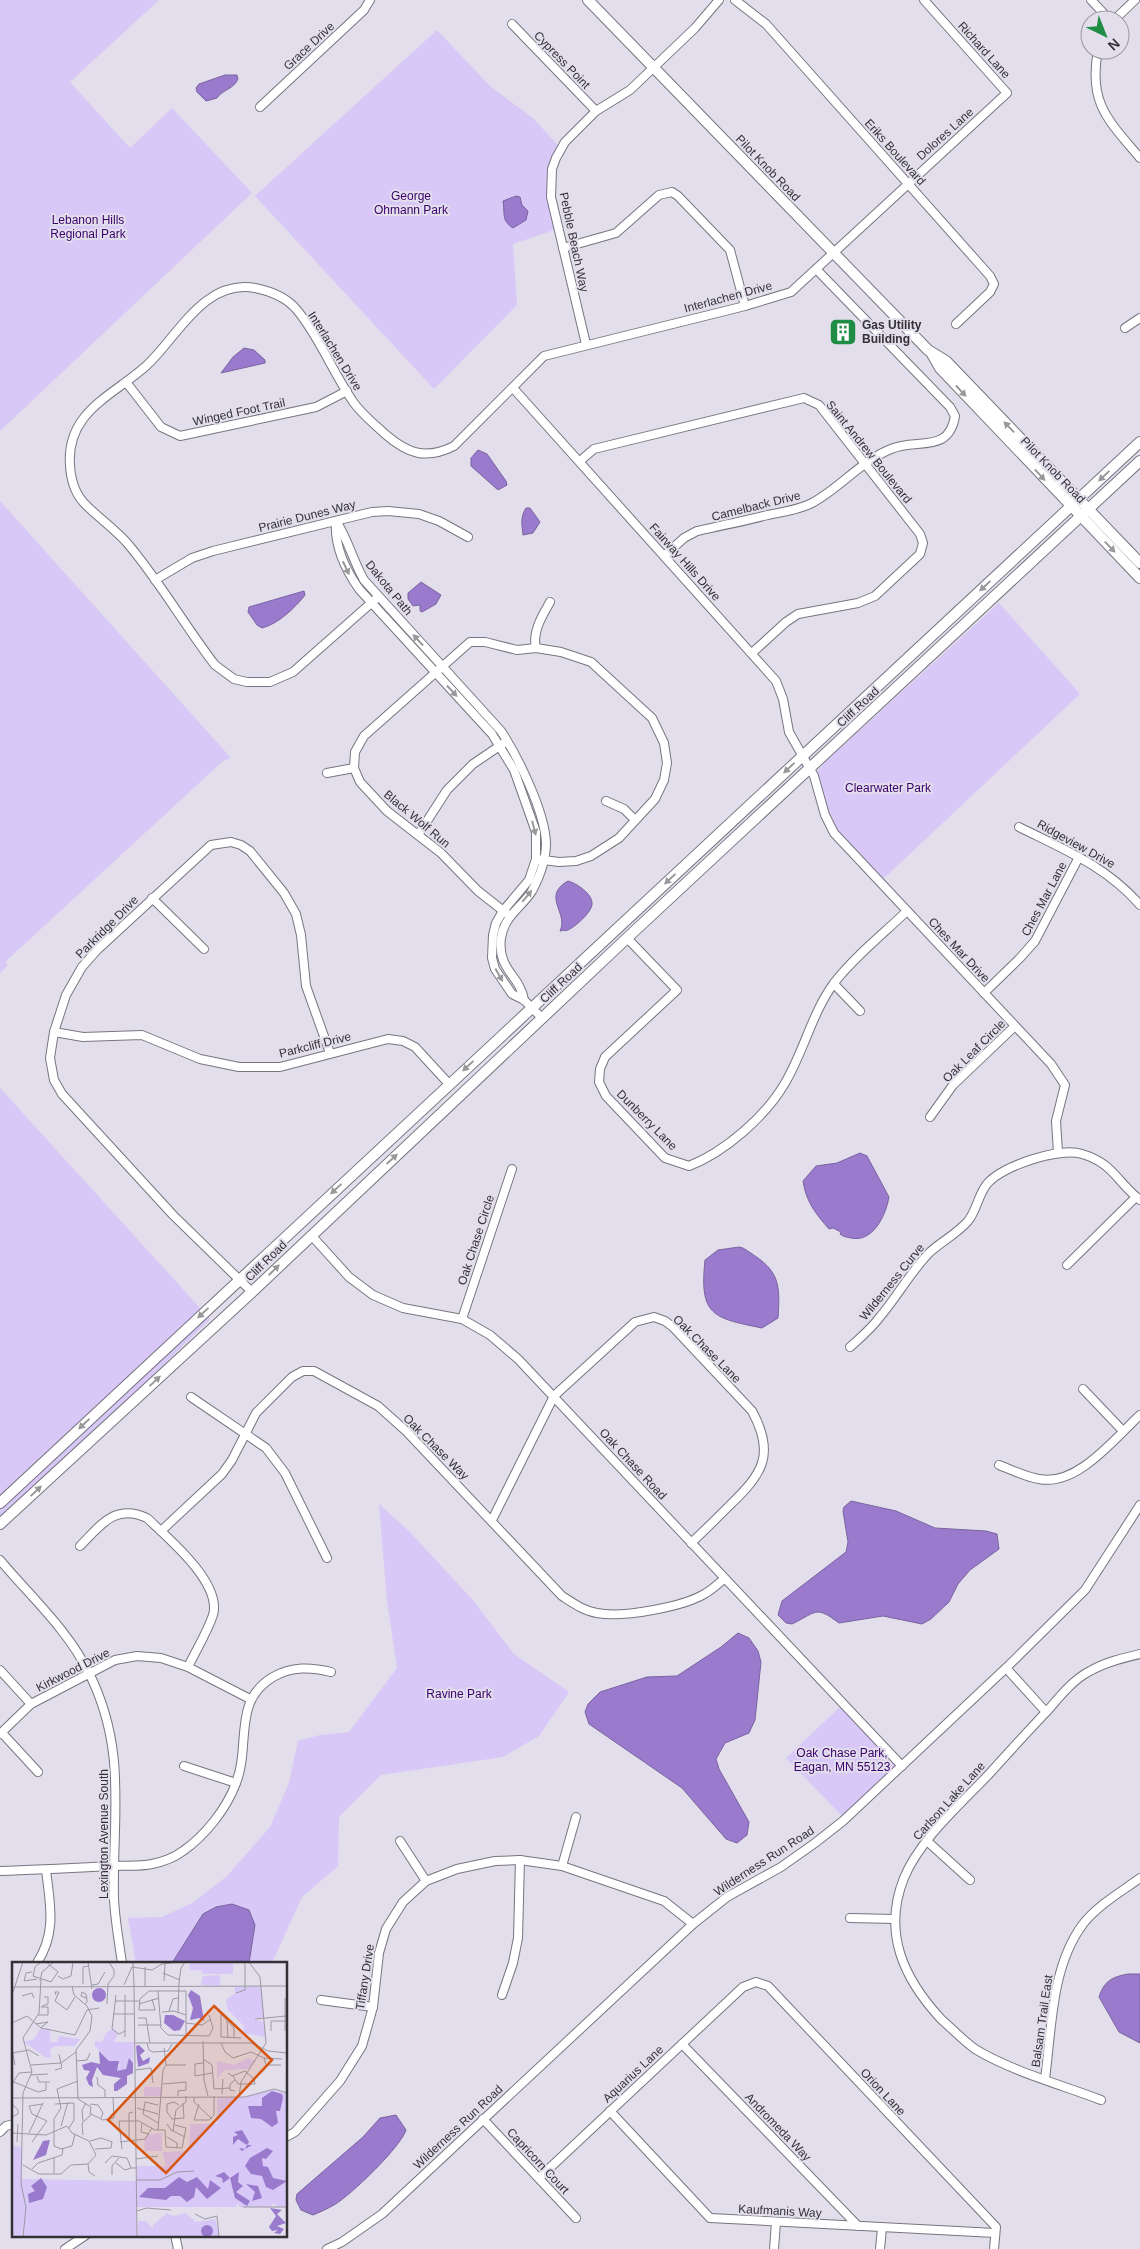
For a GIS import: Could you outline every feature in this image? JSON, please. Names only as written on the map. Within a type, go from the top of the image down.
[{"type":"main road","name":"Pilot Knob Road","points":[[588,0],[932,353],[946,361],[1140,563]]},
{"type":"main road","name":"Pilot Knob Road","points":[[932,353],[940,368],[1070,507],[1140,578]]},
{"type":"main road","name":"Cliff Road","points":[[0,1503],[449,1084],[527,1003],[803,756],[1140,442]]},
{"type":"main road","name":"Cliff Road","points":[[0,1524],[252,1292],[627,938],[1140,461]]},
{"type":"street","name":"Grace Drive","points":[[260,107],[364,10],[370,0]]},
{"type":"street","name":"Pebble Beach Way","points":[[586,344],[551,197],[552,169],[566,142],[596,111],[630,90],[695,28],[719,0]]},
{"type":"street","name":"Eriks Boulevard","points":[[735,0],[766,24],[990,276],[994,284],[990,292],[956,324]]},
{"type":"street","name":"Richard Lane","points":[[924,0],[1007,94]]},
{"type":"street","points":[[1091,0],[1102,10]]},
{"type":"street","points":[[1124,10],[1135,0]]},
{"type":"street","name":"Cypress Point","points":[[512,24],[596,111]]},
{"type":"street","points":[[1096,60],[1094,71],[1097,96],[1108,120],[1140,158]]},
{"type":"street","name":"Dolores Lane","points":[[833,253],[1007,94]]},
{"type":"street","points":[[563,248],[616,233],[659,195],[672,192],[730,250],[745,306]]},
{"type":"street","name":"Interlachen Drive","points":[[378,597],[293,672],[270,682],[247,682],[234,679],[215,665],[128,544],[84,503],[74,487],[69,451],[76,430],[83,417],[93,406],[126,382],[158,354],[196,309],[212,296],[231,289],[253,288],[276,294],[297,310],[354,403],[388,437],[407,451],[425,454],[441,452],[454,446],[544,356],[586,344],[745,306],[791,292],[833,253]]},
{"type":"street","name":"Camelback Drive","points":[[664,556],[684,538],[697,531],[793,510],[810,504],[826,495],[866,464],[892,448],[934,442],[947,437],[953,426],[955,416],[950,407],[816,269]]},
{"type":"street","points":[[1125,328],[1140,318]]},
{"type":"street","name":"Winged Foot Trail","points":[[126,382],[161,428],[180,436],[316,407],[347,391]]},
{"type":"street","name":"Fairway Hills Drive","points":[[513,388],[776,682],[783,699],[789,732],[810,769]]},
{"type":"street","name":"Saint Andrew Boulevard","points":[[580,461],[594,449],[804,398],[820,405],[920,534],[923,543],[920,554],[874,596],[858,602],[798,614],[786,622],[752,653]]},
{"type":"street","name":"Prairie Dunes Way","points":[[155,580],[192,558],[372,512],[388,511],[419,514],[439,521],[468,537]]},
{"type":"street","name":"Dakota Path","points":[[336,521],[344,533],[354,563],[364,580],[501,730],[533,822],[537,842],[536,859],[529,880],[506,913],[501,935],[500,951],[505,967],[522,989],[527,1003],[542,1018]]},
{"type":"street","name":"Dakota Path","points":[[336,521],[335,534],[343,561],[359,589],[435,672],[518,758],[542,820],[546,842],[545,860],[539,878],[530,895],[506,913]]},
{"type":"street","points":[[536,648],[534,641],[537,629],[550,602]]},
{"type":"street","points":[[327,773],[354,768],[355,752],[364,736],[470,642],[485,642],[517,650],[536,648],[561,652],[591,662],[652,718],[664,743],[667,762],[664,780],[655,799],[619,838],[591,856],[576,861],[536,859]]},
{"type":"street","points":[[418,835],[447,790],[473,764],[504,743]]},
{"type":"street","name":"Black Wolf Run","points":[[354,768],[356,776],[373,798],[454,865],[488,901],[506,913]]},
{"type":"street","name":"Ches Mar Drive","points":[[810,769],[816,782],[825,815],[834,833],[1051,1064],[1065,1085],[1056,1121],[1058,1152]]},
{"type":"street","points":[[606,801],[624,809],[634,820]]},
{"type":"street","name":"Ridgeview Drive","points":[[1020,827],[1104,871],[1125,888],[1140,906]]},
{"type":"street","name":"Parkridge Drive","points":[[252,1292],[173,1215],[62,1094],[54,1080],[50,1058],[54,1032],[66,995],[82,967],[97,950],[152,898],[211,845],[231,842],[241,845],[250,851],[284,894],[296,914],[301,935],[306,986],[330,1053]]},
{"type":"street","name":"Ches Mar Lane","points":[[984,993],[1035,941],[1079,857]]},
{"type":"street","points":[[152,898],[204,948]]},
{"type":"street","name":"Dunberry Lane","points":[[627,938],[677,990],[605,1057],[600,1069],[599,1082],[606,1096],[665,1158],[689,1166],[745,1131],[767,1110],[786,1082],[819,1007],[834,984],[848,967],[907,911]]},
{"type":"street","points":[[834,984],[860,1012]]},
{"type":"street","name":"Oak Leaf Circle","points":[[930,1118],[953,1085],[1015,1026]]},
{"type":"street","name":"Parkcliff Drive","points":[[54,1032],[83,1037],[142,1035],[200,1059],[239,1067],[280,1066],[388,1039],[403,1041],[415,1047],[449,1084]]},
{"type":"street","name":"Wilderness Curve","points":[[850,1347],[879,1319],[930,1252],[968,1221],[974,1212],[981,1192],[989,1181],[999,1174],[1038,1157],[1058,1152],[1080,1153],[1101,1161],[1138,1198]]},
{"type":"street","name":"Oak Chase Circle","points":[[462,1319],[512,1169]]},
{"type":"street","points":[[1067,1265],[1138,1198]]},
{"type":"street","name":"Oak Chase Road","points":[[310,1236],[349,1277],[373,1295],[403,1308],[462,1319],[490,1335],[518,1358],[902,1766]]},
{"type":"street","name":"Oak Chase Lane","points":[[492,1520],[554,1396],[635,1322],[654,1318],[665,1321],[673,1327],[752,1411],[761,1427],[764,1442],[763,1463],[753,1483],[691,1543]]},
{"type":"street","name":"Oak Chase Way","points":[[161,1531],[222,1474],[232,1460],[256,1413],[292,1377],[303,1371],[314,1371],[378,1406],[406,1430],[562,1596],[578,1606],[596,1613],[626,1615],[687,1602],[706,1594],[724,1578]]},
{"type":"street","points":[[1083,1389],[1123,1431]]},
{"type":"street","points":[[191,1397],[266,1448],[285,1473],[327,1558]]},
{"type":"street","points":[[999,1465],[1040,1480],[1063,1479],[1082,1470],[1140,1415]]},
{"type":"street","name":"Wilderness Run Road","points":[[328,2249],[342,2242],[382,2214],[693,1924],[727,1897],[781,1867],[816,1843],[843,1821],[1006,1668],[1085,1590],[1140,1505]]},
{"type":"street","points":[[80,1546],[109,1518],[122,1512],[136,1512],[147,1518],[161,1531],[205,1578],[214,1597],[213,1614],[188,1667]]},
{"type":"street","name":"Lexington Avenue South","points":[[0,1560],[58,1625],[89,1672],[102,1701],[116,1766],[114,1901],[122,1962]]},
{"type":"street","name":"Carlson Lake Lane","points":[[1101,2100],[994,2058],[975,2048],[956,2034],[928,2005],[914,1987],[904,1966],[898,1945],[896,1919],[898,1898],[904,1878],[927,1840],[1072,1684],[1088,1672],[1107,1662],[1140,1654]]},
{"type":"street","name":"Kirkwood Drive","points":[[1,1734],[31,1704],[115,1660],[138,1656],[161,1658],[188,1667],[250,1699]]},
{"type":"street","points":[[0,1871],[152,1864],[183,1852],[198,1838],[218,1814],[236,1783],[243,1757],[245,1719],[250,1699],[264,1682],[284,1670],[312,1667],[331,1672]]},
{"type":"street","points":[[1006,1668],[1046,1712]]},
{"type":"street","points":[[0,1670],[31,1704]]},
{"type":"street","points":[[1,1734],[38,1772]]},
{"type":"street","points":[[184,1766],[236,1783]]},
{"type":"street","points":[[562,1866],[576,1817]]},
{"type":"street","points":[[927,1840],[970,1880]]},
{"type":"street","points":[[400,1841],[426,1881]]},
{"type":"street","points":[[502,1994],[513,1963],[518,1938],[520,1860]]},
{"type":"street","name":"Tiffany Drive","points":[[288,2136],[295,2132],[340,2081],[362,2046],[373,2007],[379,1953],[386,1929],[402,1902],[426,1881],[457,1869],[495,1861],[520,1860],[562,1866],[664,1901],[693,1924]]},
{"type":"street","points":[[37,1962],[49,1938],[51,1919],[46,1870]]},
{"type":"street","name":"Balsam Trail East","points":[[1046,2079],[1059,1974],[1068,1948],[1084,1923],[1111,1898],[1140,1878]]},
{"type":"street","points":[[850,1918],[896,1919]]},
{"type":"street","name":"Orion Lane","points":[[743,1987],[756,1982],[768,1986],[996,2227],[995,2234]]},
{"type":"street","name":"Aquarius Lane","points":[[539,2178],[743,1987]]},
{"type":"street","points":[[321,2000],[373,2007]]},
{"type":"street","name":"Andromeda Way","points":[[682,2044],[858,2226]]},
{"type":"street","name":"Kaufmanis Way","points":[[610,2111],[710,2218],[995,2234]]},
{"type":"street","name":"Capricorn Court","points":[[483,2119],[576,2218]]},
{"type":"street","points":[[0,2132],[6,2126],[12,2124]]},
{"type":"street","points":[[774,2249],[776,2222]]},
{"type":"street","points":[[880,2249],[882,2228]]},
{"type":"street","points":[[994,2249],[995,2234]]},
{"type":"street","points":[[66,2249],[85,2236]]},
{"type":"street","points":[[175,2236],[178,2249]]},
{"type":"green space","name":"Lebanon Hills Regional Park","points":[[0,0],[159,0],[70,82],[130,148],[172,108],[252,193],[0,431]]},
{"type":"green space","name":"George Ohmann Park","points":[[437,30],[490,86],[534,119],[562,150],[551,176],[557,229],[513,244],[517,305],[434,389],[255,196]]},
{"type":"green space","points":[[0,501],[231,758],[223,761],[5,962],[8,965],[0,973]]},
{"type":"green space","name":"Clearwater Park","points":[[999,603],[1080,694],[880,882],[834,833],[814,776],[825,762]]},
{"type":"green space","points":[[0,1088],[210,1319],[85,1442],[0,1517]]},
{"type":"green space","name":"Ravine Park","points":[[379,1504],[409,1531],[472,1599],[514,1654],[569,1692],[539,1736],[503,1757],[381,1775],[339,1817],[338,1866],[302,1897],[272,1962],[136,1962],[128,1918],[162,1917],[194,1902],[227,1876],[270,1827],[289,1783],[298,1741],[320,1735],[349,1732],[397,1668],[387,1601]]},
{"type":"green space","name":"Oak Chase Park, Eagan, MN 55123","points":[[843,1704],[902,1766],[845,1819],[786,1758]]},
{"type":"shaded area","points":[[225,75],[237,75],[238,79],[234,85],[217,98],[206,101],[197,92],[196,88],[199,84]]},
{"type":"shaded area","points":[[516,196],[520,197],[522,205],[528,211],[526,220],[513,228],[505,219],[503,201]]},
{"type":"shaded area","points":[[244,348],[254,350],[265,360],[265,363],[221,373],[233,357]]},
{"type":"shaded area","points":[[478,450],[487,454],[507,485],[498,490],[471,466],[471,458]]},
{"type":"shaded area","points":[[526,508],[530,508],[540,522],[533,533],[523,535],[522,518]]},
{"type":"shaded area","points":[[421,582],[441,595],[436,604],[422,612],[420,611],[420,605],[413,606],[408,599],[408,593]]},
{"type":"shaded area","points":[[304,591],[305,595],[291,610],[268,626],[262,628],[257,625],[248,612],[249,607]]},
{"type":"shaded area","points":[[568,881],[587,893],[592,900],[592,904],[579,923],[568,930],[560,931],[562,924],[556,899],[560,887]]},
{"type":"shaded area","points":[[860,1153],[867,1156],[889,1197],[885,1212],[872,1232],[859,1238],[851,1238],[843,1236],[840,1234],[841,1232],[833,1228],[829,1229],[809,1201],[803,1181],[816,1166],[837,1163]]},
{"type":"shaded area","points":[[739,1247],[763,1262],[770,1269],[777,1284],[779,1293],[778,1318],[762,1328],[721,1317],[707,1303],[704,1293],[705,1260],[718,1250]]},
{"type":"shaded area","points":[[851,1501],[896,1511],[935,1528],[986,1531],[997,1534],[999,1549],[970,1570],[958,1584],[949,1602],[931,1619],[922,1624],[883,1616],[839,1623],[820,1612],[816,1612],[792,1624],[786,1623],[778,1615],[782,1601],[846,1552],[848,1542],[843,1511],[844,1507]]},
{"type":"shaded area","points":[[738,1633],[749,1638],[758,1651],[761,1662],[755,1720],[749,1733],[725,1743],[716,1759],[719,1769],[749,1822],[747,1835],[737,1843],[726,1839],[682,1788],[589,1724],[585,1712],[588,1704],[600,1692],[647,1677],[677,1676],[721,1647]]},
{"type":"shaded area","points":[[232,1904],[249,1910],[255,1925],[249,1962],[173,1962],[203,1914],[216,1907]]},
{"type":"shaded area","points":[[1128,1974],[1140,1974],[1140,2043],[1119,2032],[1099,1997],[1106,1983]]},
{"type":"shaded area","points":[[396,2115],[406,2130],[402,2138],[385,2159],[352,2192],[342,2200],[313,2215],[301,2210],[296,2200],[297,2194],[363,2137],[380,2118]]},
{"type":"place","name":"Gas Utility Building","points":[[843,332]]}]
